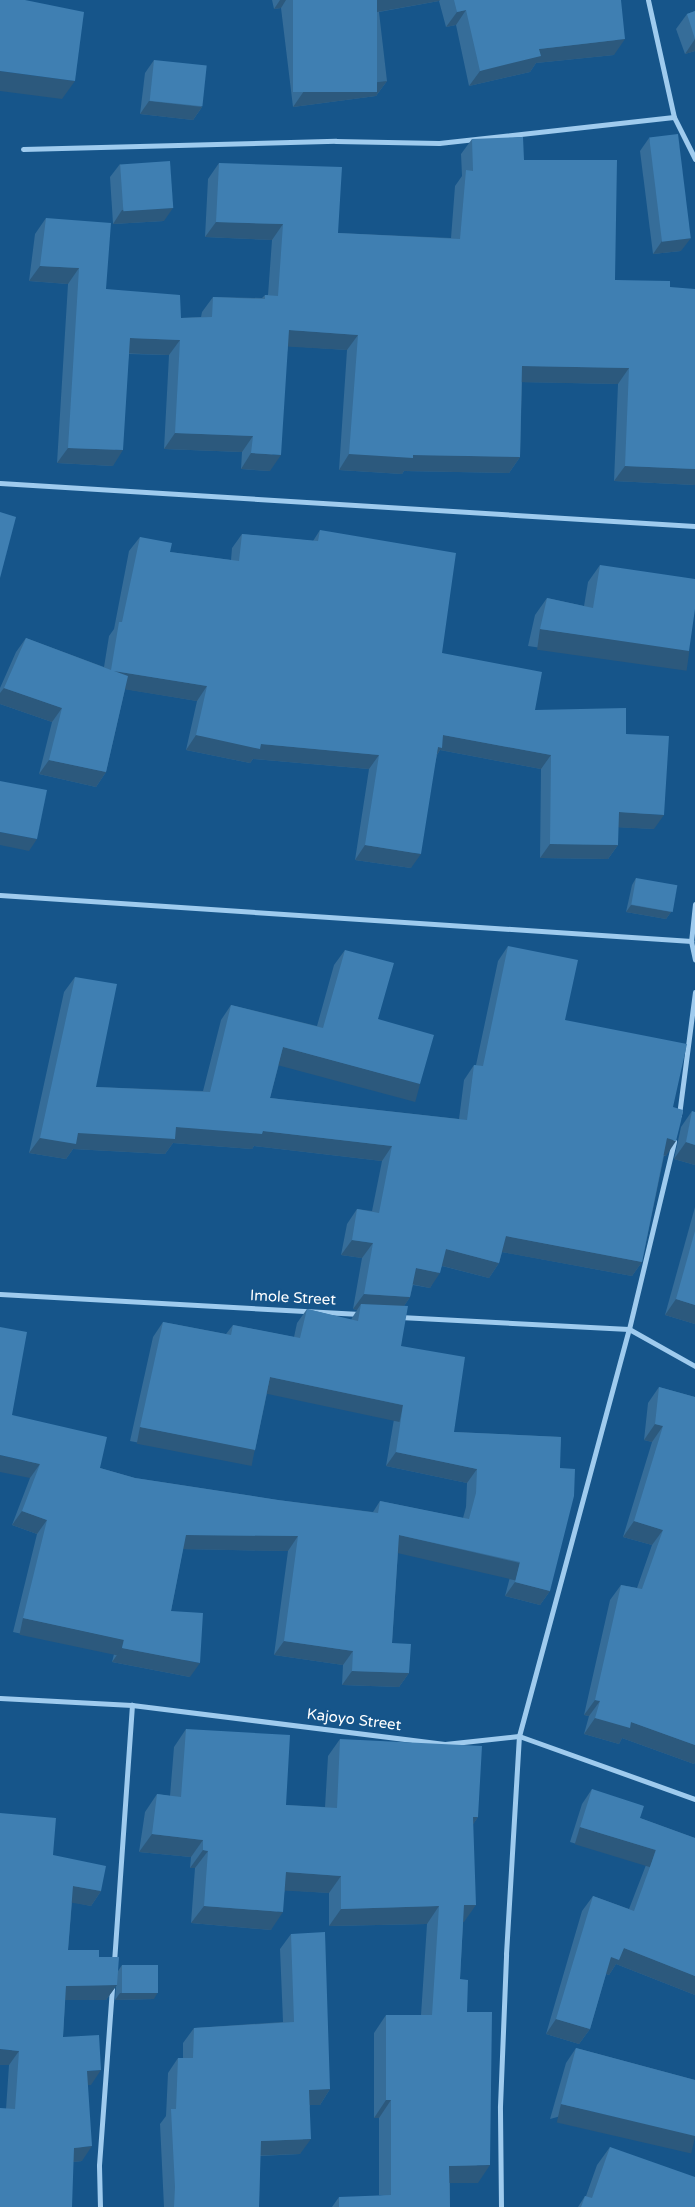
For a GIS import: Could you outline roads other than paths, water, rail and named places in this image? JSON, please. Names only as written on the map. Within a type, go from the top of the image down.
[{"type":"street","points":[[648,0],[674,117],[695,159]]},
{"type":"street","points":[[23,149],[336,141],[439,143],[674,117]]},
{"type":"street","points":[[0,483],[335,501],[618,523],[695,526]]},
{"type":"street","points":[[0,895],[692,941]]},
{"type":"street","points":[[695,904],[692,941],[695,960]]},
{"type":"street","points":[[678,1119],[695,992]]},
{"type":"street","points":[[502,2207],[500,2106],[505,1973],[519,1736],[629,1329],[675,1137]]},
{"type":"street","name":"Imole Street","points":[[0,1294],[364,1314]]},
{"type":"street","points":[[393,1316],[629,1329],[695,1366]]},
{"type":"street","name":"Kajoyo Street","points":[[0,1698],[132,1705],[445,1744],[519,1736],[695,1799]]},
{"type":"street","points":[[113,1969],[132,1705]]},
{"type":"street","points":[[100,2207],[99,2165],[112,1979]]}]
